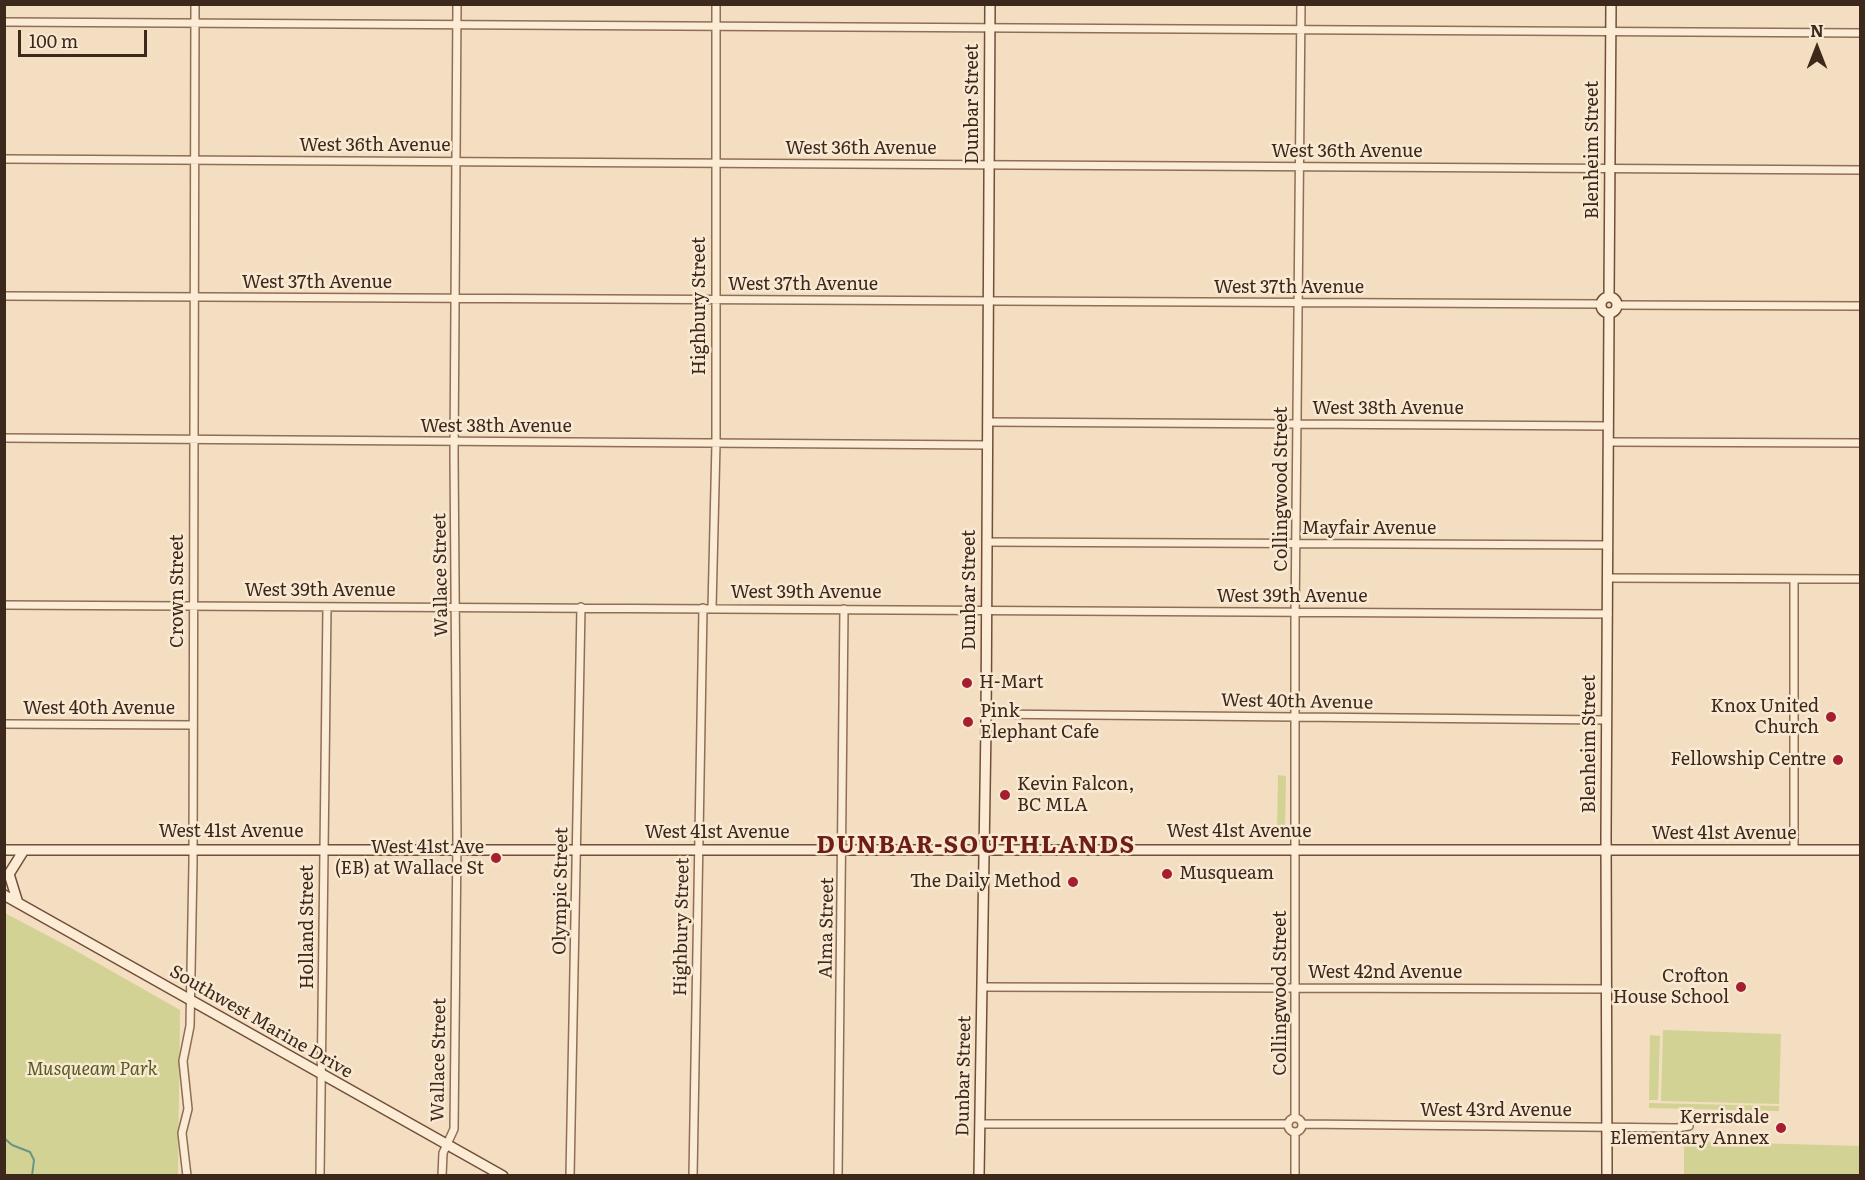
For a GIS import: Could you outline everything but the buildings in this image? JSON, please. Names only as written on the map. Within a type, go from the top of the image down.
[{"type":"main road","name":"Dunbar Street","points":[[979,1176],[987,609],[990,4]]},
{"type":"main road","name":"Blenheim Street","points":[[1609,296],[1611,4]]},
{"type":"main road","points":[[1609,296],[1617,304],[1609,313],[1603,310],[1600,304],[1609,296]]},
{"type":"main road","name":"Blenheim Street","points":[[1607,1176],[1609,313]]},
{"type":"main road","name":"West 41st Avenue","points":[[4,850],[1860,850]]},
{"type":"main road","points":[[18,903],[9,874],[24,850]]},
{"type":"main road","name":"Southwest Marine Drive","points":[[4,895],[503,1176]]},
{"type":"street","name":"Crown Street","points":[[187,1176],[183,1146],[188,1109],[183,1061],[190,1026],[193,849],[195,4]]},
{"type":"street","name":"Wallace Street","points":[[442,1176],[443,1153],[454,1129],[457,849],[454,442],[457,4]]},
{"type":"street","name":"Highbury Street","points":[[712,608],[716,444],[716,4]]},
{"type":"street","name":"Collingwood Street","points":[[1295,1118],[1295,718],[1301,4]]},
{"type":"street","points":[[4,22],[1860,33]]},
{"type":"street","name":"West 36th Avenue","points":[[4,159],[1860,170]]},
{"type":"street","name":"West 37th Avenue","points":[[4,296],[1600,304]]},
{"type":"street","points":[[1617,304],[1860,306]]},
{"type":"street","name":"West 38th Avenue","points":[[988,422],[1609,426]]},
{"type":"street","name":"West 38th Avenue","points":[[4,438],[987,445]]},
{"type":"street","points":[[1609,442],[1860,443]]},
{"type":"street","name":"Mayfair Avenue","points":[[987,542],[1608,545]]},
{"type":"street","points":[[1608,578],[1860,579]]},
{"type":"street","points":[[1794,579],[1794,850]]},
{"type":"street","name":"West 39th Avenue","points":[[4,605],[1608,614]]},
{"type":"street","name":"Holland Street","points":[[320,1176],[327,606]]},
{"type":"street","name":"Olympic Street","points":[[570,1176],[581,607]]},
{"type":"street","name":"Highbury Street","points":[[693,1176],[703,608]]},
{"type":"street","name":"Alma Street","points":[[838,1176],[844,609]]},
{"type":"street","name":"West 40th Avenue","points":[[986,714],[1607,720]]},
{"type":"street","name":"West 40th Avenue","points":[[4,724],[193,725]]},
{"type":"street","name":"West 42nd Avenue","points":[[982,987],[1608,989]]},
{"type":"street","points":[[980,1124],[1288,1124],[1295,1118],[1302,1124],[1300,1130],[1295,1132]]},
{"type":"street","points":[[1288,1124],[1290,1130],[1295,1132]]},
{"type":"street","name":"West 43rd Avenue","points":[[1302,1124],[1677,1128],[1689,1126]]},
{"type":"street","points":[[1295,1132],[1295,1176]]},
{"type":"green space","points":[[1278,775],[1286,776],[1285,832],[1277,832]]},
{"type":"green space","name":"Musqueam Park","points":[[5,913],[180,1010],[178,1175],[5,1175]]},
{"type":"green space","points":[[1663,1030],[1781,1034],[1779,1104],[1661,1101]]},
{"type":"green space","points":[[1650,1035],[1660,1036],[1658,1100],[1649,1100]]},
{"type":"green space","points":[[1649,1103],[1779,1106],[1779,1111],[1649,1108]]},
{"type":"green space","points":[[1684,1141],[1860,1146],[1860,1175],[1684,1175]]},
{"type":"waterway","points":[[4,1138],[12,1145],[30,1152],[34,1160],[32,1176]]},
{"type":"place","name":"H-Mart","points":[[967,683]]},
{"type":"place","name":"Knox United Church","points":[[1831,717]]},
{"type":"place","name":"Pink Elephant Cafe","points":[[968,722]]},
{"type":"place","name":"Fellowship Centre","points":[[1838,760]]},
{"type":"place","name":"Kevin Falcon, BC MLA","points":[[1005,795]]},
{"type":"place","name":"West 41st Ave (EB) at Wallace St","points":[[496,858]]},
{"type":"place","name":"Musqueam","points":[[1167,874]]},
{"type":"place","name":"The Daily Method","points":[[1073,882]]},
{"type":"place","name":"Crofton House School","points":[[1741,987]]},
{"type":"place","name":"Kerrisdale Elementary Annex","points":[[1781,1128]]},
{"type":"district","name":"DUNBAR-SOUTHLANDS","points":[[976,846]]}]
